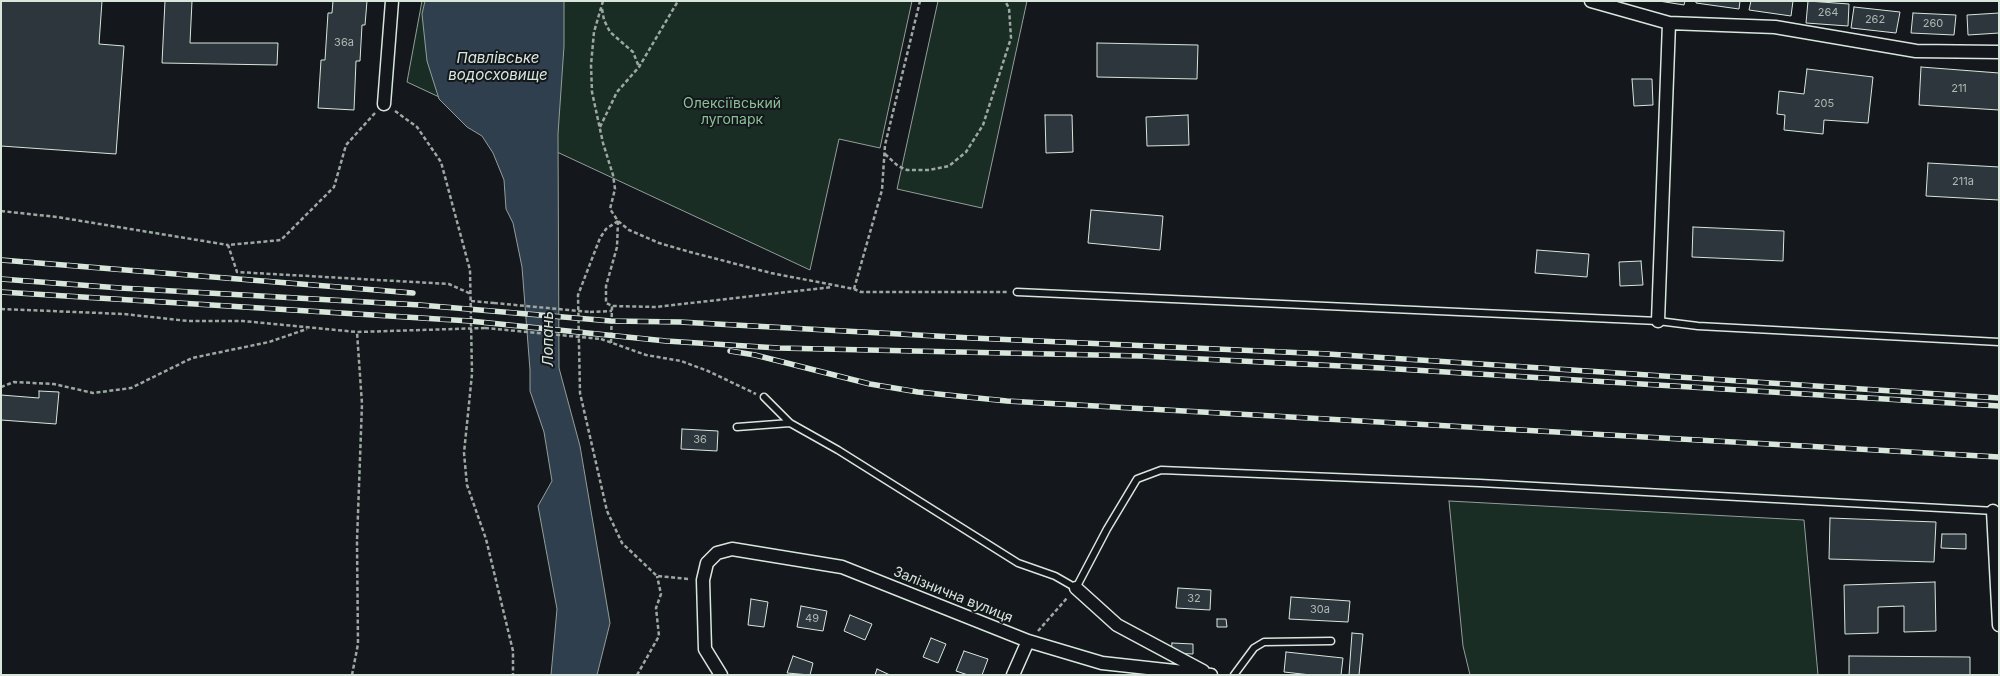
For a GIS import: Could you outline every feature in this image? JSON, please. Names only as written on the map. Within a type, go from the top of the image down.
[{"type":"street","points":[[384,104],[392,1]]},
{"type":"street","points":[[1591,1],[1630,6],[1669,23],[1775,27],[1916,51],[1999,52]]},
{"type":"street","points":[[1658,321],[1669,23]]},
{"type":"street","points":[[1996,511],[1999,625]]},
{"type":"street","name":"Залізнична вулиця","points":[[702,580],[707,563],[717,553],[732,549],[842,567],[1028,641],[1102,663],[1211,675]]},
{"type":"street","points":[[702,580],[705,649],[720,675]]},
{"type":"street","points":[[1076,588],[1117,625],[1211,675]]},
{"type":"street","points":[[1013,675],[1028,641]]},
{"type":"lane","points":[[1017,292],[1658,321],[1698,326],[1999,342]]},
{"type":"lane","points":[[764,397],[790,423],[838,450],[1018,562],[1055,576],[1076,588],[1107,528],[1137,479],[1160,470],[1480,483],[1996,511]]},
{"type":"lane","points":[[737,427],[790,423]]},
{"type":"lane","points":[[1234,675],[1254,648],[1264,642],[1331,640]]},
{"type":"path","points":[[602,1],[594,32],[591,64],[592,92],[600,129],[614,175],[615,189],[610,209],[618,222],[629,230],[659,243],[771,273],[861,292],[1017,292]]},
{"type":"path","points":[[600,129],[618,92],[639,66],[678,1]]},
{"type":"path","points":[[885,153],[898,166],[907,170],[930,170],[948,166],[966,152],[983,125],[1011,38],[1009,8],[1005,1]]},
{"type":"path","points":[[854,289],[882,190],[885,153],[907,51],[920,2]]},
{"type":"path","points":[[601,6],[604,20],[610,32],[633,52],[639,66]]},
{"type":"path","points":[[1,210],[57,217],[228,245],[281,240],[334,186],[346,145],[384,104],[417,127],[442,162],[470,270],[472,374],[464,453],[467,485],[486,539],[513,651],[513,675]]},
{"type":"path","points":[[618,222],[617,247],[606,286],[606,303],[612,306],[656,307],[836,286]]},
{"type":"path","points":[[618,222],[606,228],[600,238],[578,295],[580,393],[607,511],[622,543],[657,576],[661,594],[656,608],[659,636],[637,675]]},
{"type":"path","points":[[228,245],[237,272],[449,284],[471,294]]},
{"type":"path","points":[[471,301],[590,312],[612,311]]},
{"type":"path","points":[[611,343],[612,306]]},
{"type":"path","points":[[1,309],[124,314],[188,321],[243,321],[309,329],[357,332],[484,328],[602,339],[646,355],[681,361],[764,397]]},
{"type":"path","points":[[1,387],[14,382],[54,384],[93,393],[131,388],[192,358],[269,342],[309,329]]},
{"type":"path","points":[[352,675],[358,644],[356,541],[362,404],[357,332]]},
{"type":"path","points":[[657,576],[702,580]]},
{"type":"path","points":[[1028,641],[1076,588]]},
{"type":"green space","name":"Олексіївський лугопарк","points":[[422,1],[912,1],[880,148],[839,139],[810,270],[407,82]]},
{"type":"green space","points":[[938,1],[1027,1],[982,208],[897,189]]},
{"type":"green space","points":[[1449,501],[1804,520],[1818,675],[1470,675],[1463,646]]},
{"type":"water","name":"Павлівське водосховище","points":[[425,1],[564,1],[564,46],[558,134],[559,368],[580,446],[610,623],[597,675],[551,675],[557,609],[538,506],[552,481],[544,432],[530,391],[522,267],[513,223],[506,209],[504,180],[493,153],[482,136],[467,127],[439,99],[427,61],[422,14]]},
{"type":"building","points":[[1,1],[102,1],[99,44],[124,46],[116,154],[1,146]]},
{"type":"building","points":[[165,1],[192,1],[190,43],[278,43],[277,65],[162,63]]},
{"type":"building","points":[[333,1],[367,1],[365,25],[362,25],[360,61],[356,61],[354,110],[318,108],[321,60],[325,60],[328,13],[332,13]]},
{"type":"building","points":[[1659,1],[1685,1],[1684,5]]},
{"type":"building","points":[[1696,1],[1740,1],[1739,9],[1696,3]]},
{"type":"building","points":[[1751,1],[1793,1],[1791,16],[1749,10]]},
{"type":"building","points":[[1808,1],[1849,4],[1848,26],[1806,23]]},
{"type":"building","points":[[1854,7],[1900,12],[1896,33],[1851,28]]},
{"type":"building","points":[[1913,13],[1956,15],[1954,35],[1911,33]]},
{"type":"building","points":[[1999,13],[1999,33],[1968,35],[1967,15]]},
{"type":"building","points":[[1097,43],[1198,45],[1197,79],[1097,77]]},
{"type":"building","points":[[1921,67],[1999,73],[1999,110],[1919,105]]},
{"type":"building","points":[[1807,69],[1873,77],[1868,123],[1824,120],[1823,134],[1784,130],[1785,115],[1777,114],[1779,91],[1804,94]]},
{"type":"building","points":[[1632,79],[1652,79],[1653,105],[1634,106]]},
{"type":"building","points":[[1045,115],[1072,115],[1073,152],[1046,153]]},
{"type":"building","points":[[1188,115],[1189,145],[1147,146],[1146,117]]},
{"type":"building","points":[[1928,163],[1999,167],[1999,200],[1926,196]]},
{"type":"building","points":[[1091,210],[1163,216],[1160,250],[1088,243]]},
{"type":"building","points":[[1693,227],[1784,231],[1783,261],[1692,257]]},
{"type":"building","points":[[1537,250],[1589,254],[1587,277],[1535,273]]},
{"type":"building","points":[[1641,261],[1643,285],[1620,286],[1619,262]]},
{"type":"building","points":[[39,391],[59,392],[56,424],[1,420],[1,395],[39,398]]},
{"type":"building","points":[[682,429],[718,431],[717,451],[681,449]]},
{"type":"building","points":[[1830,518],[1936,522],[1934,562],[1829,559]]},
{"type":"building","points":[[1942,534],[1966,534],[1966,549],[1941,548]]},
{"type":"building","points":[[1935,582],[1936,631],[1904,632],[1904,606],[1878,607],[1878,633],[1845,634],[1844,585]]},
{"type":"building","points":[[1178,588],[1211,590],[1210,610],[1176,608]]},
{"type":"building","points":[[1291,597],[1350,601],[1348,622],[1289,619]]},
{"type":"building","points":[[751,599],[768,602],[764,627],[748,625]]},
{"type":"building","points":[[801,606],[827,611],[823,631],[797,627]]},
{"type":"building","points":[[850,615],[872,624],[865,640],[844,631]]},
{"type":"building","points":[[1217,619],[1226,619],[1227,627],[1217,627]]},
{"type":"building","points":[[1352,633],[1363,634],[1359,675],[1349,675]]},
{"type":"building","points":[[931,638],[946,644],[938,663],[923,657]]},
{"type":"building","points":[[1172,643],[1193,644],[1193,654],[1171,653]]},
{"type":"building","points":[[964,651],[988,659],[982,675],[968,675],[956,671]]},
{"type":"building","points":[[1286,652],[1343,658],[1341,675],[1311,675],[1284,672]]},
{"type":"building","points":[[793,656],[813,663],[810,675],[787,673]]},
{"type":"building","points":[[1849,656],[1970,657],[1970,675],[1849,675]]},
{"type":"building","points":[[877,669],[890,675],[875,675]]},
{"type":"railway","points":[[1,260],[413,293]]},
{"type":"railway","points":[[1,279],[120,288],[420,305],[611,321],[680,322],[972,338],[1328,354],[1999,398]]},
{"type":"railway","points":[[1,292],[470,321],[666,341],[778,348],[1141,356],[1381,368],[1999,406]]},
{"type":"railway","points":[[730,351],[755,355],[870,384],[918,392],[1007,401],[1999,457]]},
{"type":"water label","name":"Лопань","points":[[548,339]]}]
